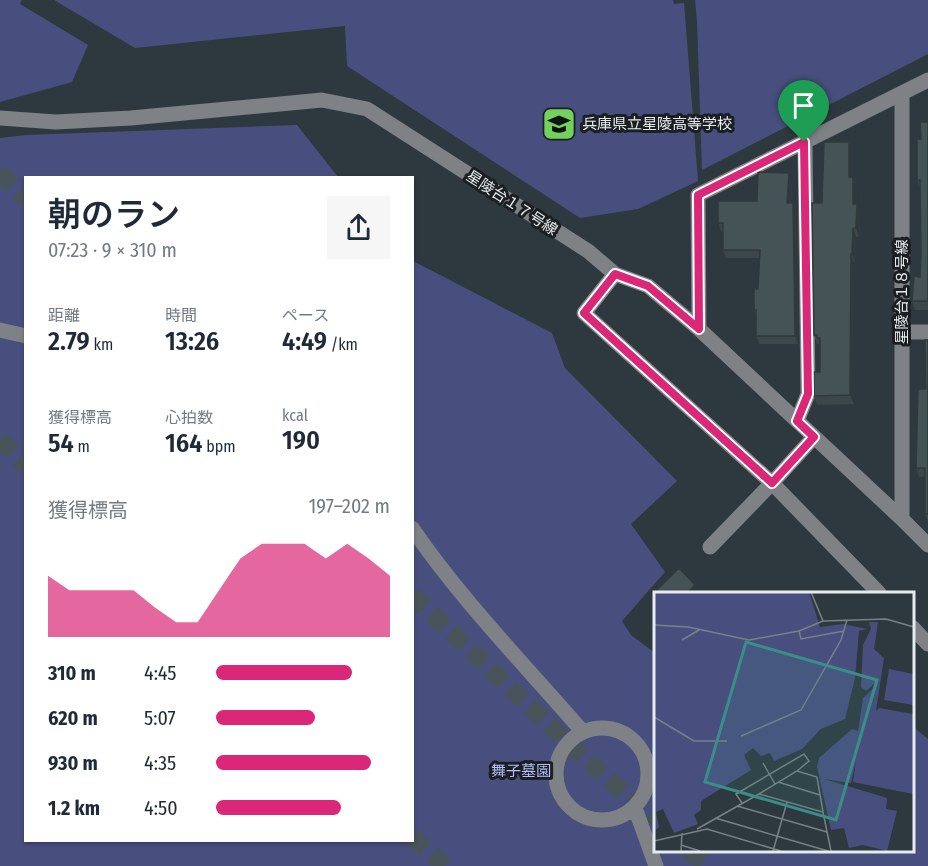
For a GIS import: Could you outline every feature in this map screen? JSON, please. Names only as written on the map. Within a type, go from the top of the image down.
[{"type":"street","points":[[699,329],[698,195],[928,80]]},
{"type":"street","name":"星陵台１８号線","points":[[902,93],[902,519]]},
{"type":"street","name":"星陵台１７号線","points":[[0,118],[57,122],[131,118],[322,100],[367,108],[588,251],[615,274],[648,286],[699,329],[928,545]]},
{"type":"street","points":[[797,421],[808,394],[804,142]]},
{"type":"street","points":[[615,274],[584,313],[772,483],[878,592]]},
{"type":"street","points":[[0,330],[24,336]]},
{"type":"street","points":[[902,332],[928,332]]},
{"type":"street","points":[[710,547],[814,437]]},
{"type":"street","points":[[414,531],[475,609],[583,732]]},
{"type":"street","points":[[913,628],[928,644]]},
{"type":"street","points":[[595,728],[608,728],[620,731],[640,747],[649,771],[648,784],[644,796],[635,808],[624,816],[610,821],[596,821],[570,808],[557,785],[556,772],[558,760],[572,739],[595,728]]},
{"type":"street","points":[[635,808],[656,866]]},
{"type":"green space","points":[[0,0],[22,0],[20,4],[88,45],[72,82],[0,102]]},
{"type":"green space","name":"兵庫県立星陵高等学校","points":[[54,0],[673,0],[674,4],[684,3],[698,181],[638,209],[580,218],[347,66],[345,26],[135,48]]},
{"type":"green space","points":[[695,0],[928,0],[928,54],[702,170]]},
{"type":"green space","name":"舞子墓園","points":[[297,125],[337,176],[24,176],[24,842],[414,842],[414,262],[552,333],[565,368],[677,481],[631,524],[665,572],[622,621],[631,635],[654,652],[654,851],[913,851],[913,727],[928,739],[928,866],[0,866],[0,138],[26,135]]},
{"type":"building","points":[[920,122],[928,122],[928,301],[912,301],[914,276],[920,277],[920,180],[917,180],[917,139],[921,139]]},
{"type":"building","points":[[824,142],[849,142],[849,177],[853,177],[853,204],[857,204],[856,228],[853,228],[851,254],[850,395],[814,396],[814,372],[820,372],[820,338],[814,335],[812,203],[822,203]]},
{"type":"building","points":[[758,172],[789,173],[787,203],[793,203],[795,336],[756,336],[754,289],[758,289],[760,250],[723,250],[723,223],[718,223],[718,201],[757,201]]},
{"type":"building","points":[[925,340],[928,340],[928,514],[925,514],[925,468],[916,468],[918,389],[926,389]]},
{"type":"building","points":[[679,568],[695,585],[688,592],[655,592]]},
{"type":"tunnel","points":[[0,172],[24,197]]},
{"type":"tunnel","points":[[0,439],[24,464]]},
{"type":"tunnel","points":[[414,597],[580,754],[654,819]]},
{"type":"tunnel","points":[[414,839],[445,866]]},
{"type":"tunnel","points":[[690,851],[708,866]]},
{"type":"place","name":"兵庫県立星陵高等学校","points":[[559,124]]},
{"type":"route","points":[[804,142],[808,394],[797,421],[814,437],[772,483],[584,313],[615,274],[648,286],[699,329],[698,195],[804,142]]}]
